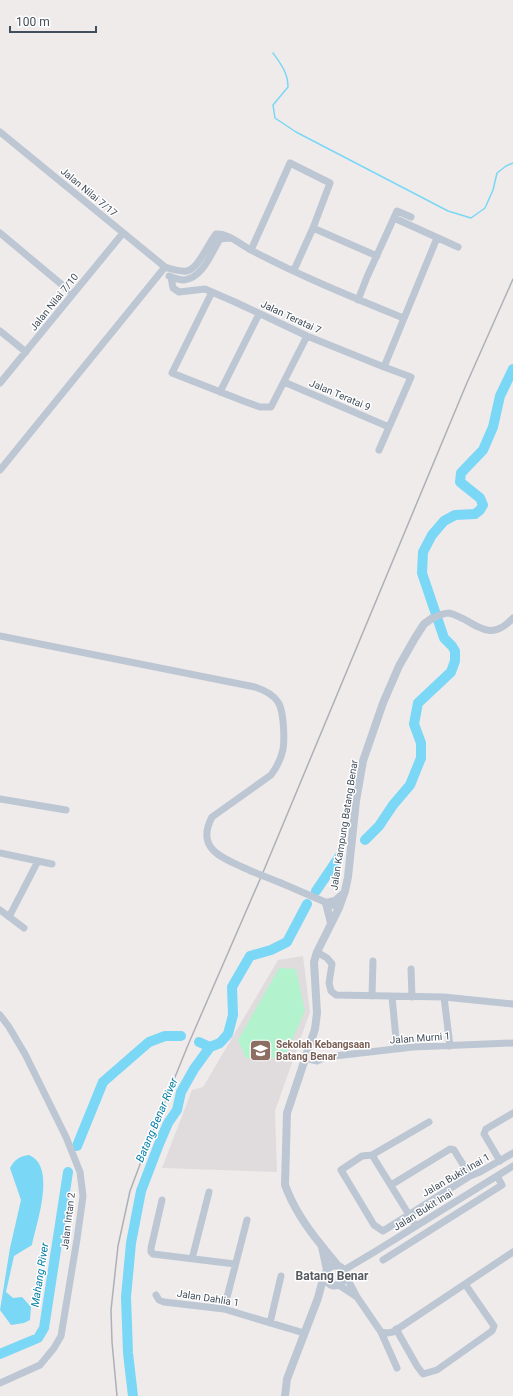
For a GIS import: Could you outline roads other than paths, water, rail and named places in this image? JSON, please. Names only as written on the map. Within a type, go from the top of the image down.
[{"type":"street","name":"Jalan Nilai 7/17","points":[[0,132],[165,267]]},
{"type":"street","points":[[251,250],[290,163],[330,183],[313,228],[294,270]]},
{"type":"street","points":[[358,300],[397,212],[411,218]]},
{"type":"street","points":[[394,218],[458,247]]},
{"type":"street","points":[[313,228],[377,256]]},
{"type":"street","points":[[0,233],[73,294]]},
{"type":"street","name":"Jalan Nilai 7/10","points":[[0,383],[123,233]]},
{"type":"street","points":[[0,470],[165,267],[186,271],[192,269],[216,234],[222,234],[251,250],[358,300],[403,318]]},
{"type":"street","points":[[159,274],[179,280],[186,280],[196,275],[201,271],[220,240],[230,238]]},
{"type":"street","points":[[384,368],[403,318],[437,238]]},
{"type":"street","name":"Jalan Teratai 7","points":[[171,277],[173,288],[178,292],[205,289],[307,336],[384,368],[411,377],[389,427]]},
{"type":"street","points":[[212,292],[172,373],[260,407],[272,407],[307,336]]},
{"type":"street","points":[[220,392],[259,314]]},
{"type":"street","points":[[0,331],[26,352]]},
{"type":"street","name":"Jalan Teratai 9","points":[[284,382],[389,427]]},
{"type":"street","points":[[379,450],[389,427]]},
{"type":"street","points":[[431,619],[448,613],[455,614],[487,632],[502,628],[513,618]]},
{"type":"street","name":"Jalan Kampung Batang Benar","points":[[342,1270],[322,1246],[294,1204],[285,1185],[287,1114],[315,1029],[317,1013],[314,962],[317,952],[339,908],[345,891],[348,877],[356,801],[363,761],[383,703],[399,666],[424,624],[431,619]]},
{"type":"street","points":[[0,636],[255,687],[266,691],[273,696],[282,710],[285,741],[283,753],[277,767],[271,775],[212,817],[206,834],[209,846],[215,853],[251,871],[339,908]]},
{"type":"street","points":[[0,799],[66,810]]},
{"type":"street","points":[[0,853],[52,864]]},
{"type":"street","points":[[9,916],[38,861]]},
{"type":"street","points":[[326,903],[340,898],[345,891]]},
{"type":"street","points":[[326,903],[332,923]]},
{"type":"street","points":[[0,910],[24,928]]},
{"type":"street","points":[[317,952],[327,958],[332,964],[329,983],[331,991],[336,994],[392,997],[444,997],[513,1004]]},
{"type":"street","points":[[372,996],[373,960]]},
{"type":"street","points":[[412,969],[412,997]]},
{"type":"street","points":[[392,997],[397,1049]]},
{"type":"street","points":[[444,997],[450,1046]]},
{"type":"street","name":"Jalan Intan 2","points":[[0,1383],[40,1365],[54,1348],[61,1336],[83,1196],[80,1172],[66,1137],[25,1054],[9,1027],[1,1017]]},
{"type":"street","name":"Jalan Murni 1","points":[[305,1058],[317,1060],[326,1057],[397,1049],[513,1043]]},
{"type":"street","points":[[500,1161],[484,1134],[486,1129],[513,1112]]},
{"type":"street","points":[[416,1226],[410,1214],[372,1155],[430,1122]]},
{"type":"street","points":[[391,1185],[450,1149],[454,1150],[470,1176]]},
{"type":"street","name":"Jalan Bukit Inai 1","points":[[372,1155],[362,1156],[340,1170],[374,1225],[383,1231],[470,1176],[513,1153]]},
{"type":"street","name":"Jalan Bukit Inai","points":[[342,1270],[513,1166]]},
{"type":"street","points":[[383,1260],[502,1185],[497,1176]]},
{"type":"street","points":[[192,1259],[209,1192]]},
{"type":"street","points":[[162,1200],[151,1248],[151,1252],[153,1254],[235,1264]]},
{"type":"street","points":[[224,1309],[247,1220]]},
{"type":"street","points":[[322,1246],[327,1281],[357,1297]]},
{"type":"street","points":[[381,1332],[388,1333],[396,1329],[513,1252]]},
{"type":"street","points":[[285,1396],[287,1379],[318,1298],[326,1272],[331,1266],[342,1270],[357,1297],[381,1332],[397,1368]]},
{"type":"street","points":[[318,1298],[343,1281],[342,1270]]},
{"type":"street","points":[[270,1323],[281,1276]]},
{"type":"street","points":[[396,1329],[423,1374],[437,1370],[492,1331],[494,1326],[465,1284]]},
{"type":"street","name":"Jalan Dahlia 1","points":[[156,1295],[159,1300],[164,1302],[224,1309],[304,1333]]},
{"type":"water","points":[[29,1155],[37,1161],[42,1171],[43,1183],[40,1210],[32,1245],[14,1256],[6,1292],[13,1298],[22,1297],[31,1307],[30,1320],[24,1323],[11,1325],[0,1310],[10,1248],[21,1200],[10,1168],[18,1158]]},
{"type":"waterway","points":[[273,53],[281,65],[288,82],[288,87],[273,105],[275,118],[296,132],[448,211],[471,218],[485,208],[493,190],[497,173],[513,163]]},
{"type":"waterway","name":"Batang Benar River","points":[[365,840],[379,826],[393,805],[410,785],[421,758],[421,743],[414,724],[418,703],[451,672],[455,661],[455,651],[444,638],[422,573],[423,552],[432,535],[444,521],[455,515],[475,514],[483,505],[480,498],[460,482],[461,473],[483,450],[493,427],[500,396],[513,369]]},
{"type":"waterway","name":"Batang Benar River","points":[[316,891],[339,857]]},
{"type":"waterway","name":"Batang Benar River","points":[[133,1396],[128,1353],[126,1297],[131,1243],[141,1191],[168,1123],[177,1110],[181,1092],[194,1069],[210,1047],[220,1043],[228,1034],[233,1015],[232,987],[250,956],[271,950],[287,942],[307,904]]},
{"type":"waterway","name":"Mahang River","points":[[77,1146],[103,1082],[149,1042],[165,1036],[181,1036]]},
{"type":"waterway","name":"Mahang River","points":[[199,1042],[210,1047]]},
{"type":"waterway","name":"Mahang River","points":[[0,1354],[38,1338],[44,1328],[68,1172]]},
{"type":"railway","points":[[117,1396],[112,1342],[111,1310],[118,1246],[130,1191],[188,1045],[264,870],[466,385],[513,279]]},
{"type":"place","name":"Sekolah Kebangsaan Batang Benar","points":[[261,1050]]},
{"type":"district","name":"Batang Benar","points":[[332,1276]]}]
